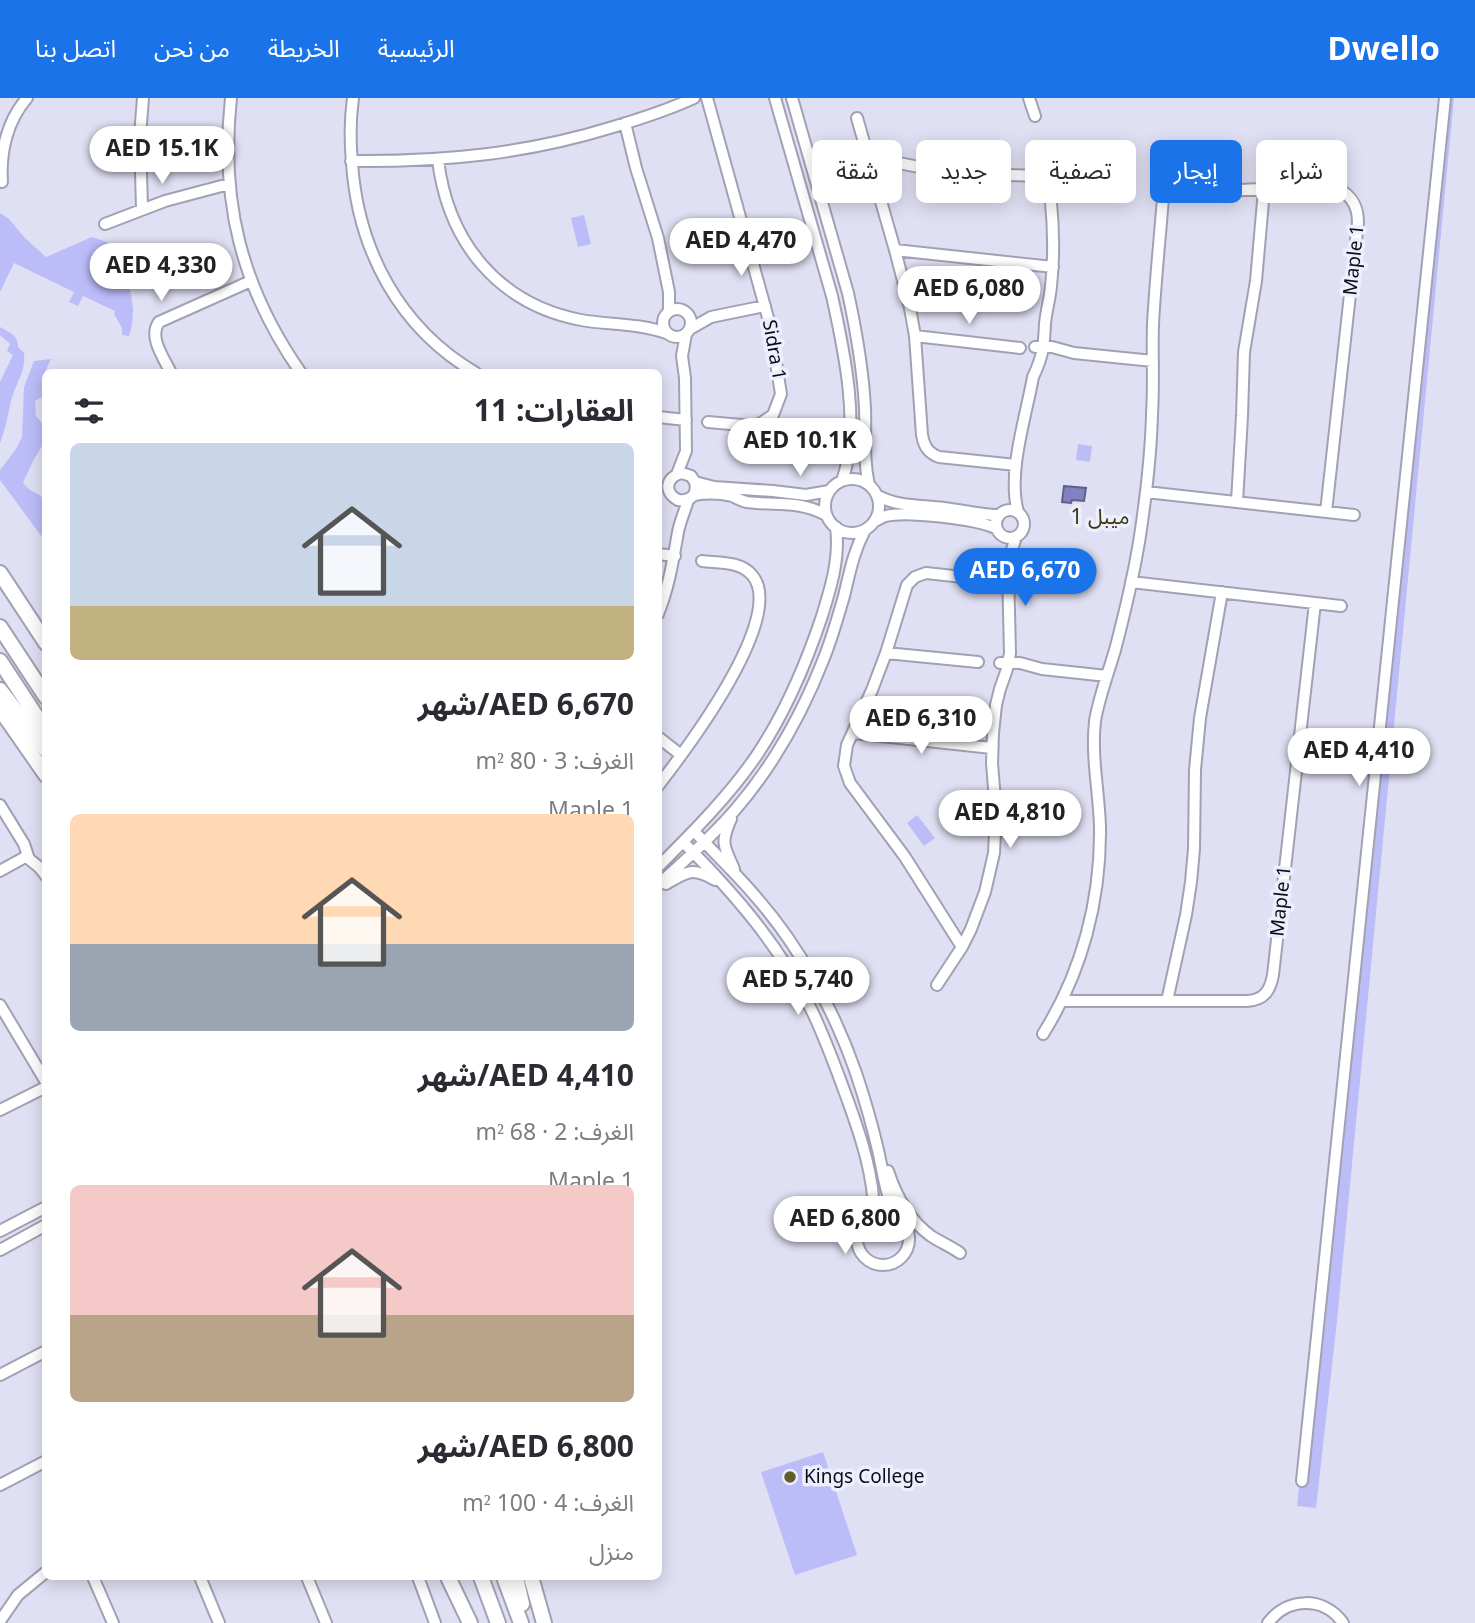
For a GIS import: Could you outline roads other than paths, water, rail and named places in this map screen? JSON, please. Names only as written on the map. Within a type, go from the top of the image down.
[{"type":"main road","points":[[0,573],[42,637]]},
{"type":"main road","points":[[0,583],[23,607]]},
{"type":"main road","points":[[0,627],[42,691]]},
{"type":"main road","points":[[0,661],[42,726]]},
{"type":"main road","points":[[0,690],[42,745]]},
{"type":"main road","points":[[0,709],[42,769]]},
{"type":"main road","points":[[0,722],[28,748]]},
{"type":"main road","points":[[450,1580],[471,1623]]},
{"type":"main road","points":[[458,1580],[471,1623]]},
{"type":"main road","points":[[482,1580],[498,1623]]},
{"type":"main road","points":[[505,1580],[523,1623]]},
{"type":"main road","points":[[516,1580],[523,1623]]},
{"type":"main road","points":[[532,1580],[544,1623]]},
{"type":"street","points":[[142,209],[140,136],[143,98]]},
{"type":"street","points":[[231,98],[229,184],[236,230],[251,281],[276,334],[298,369]]},
{"type":"street","points":[[353,98],[353,184],[362,228],[370,249],[390,289],[417,325],[451,356],[470,369]]},
{"type":"street","points":[[351,161],[438,160],[541,146],[591,134],[694,98]]},
{"type":"street","name":"Sidra 1","points":[[707,98],[775,344],[781,394],[768,420],[753,426],[708,422]]},
{"type":"street","points":[[775,98],[832,296],[841,339],[850,433],[849,457],[842,481]]},
{"type":"street","points":[[792,98],[854,321],[865,407],[865,458],[869,485]]},
{"type":"street","points":[[1029,98],[1035,117]]},
{"type":"street","points":[[1302,1480],[1445,98]]},
{"type":"street","points":[[2,182],[3,134],[23,101]]},
{"type":"street","points":[[856,118],[863,140]]},
{"type":"street","points":[[625,123],[658,238],[668,286],[663,326],[682,356]]},
{"type":"street","points":[[438,160],[446,201],[463,238],[487,270],[503,285],[540,307],[581,320],[636,326],[678,338],[711,317],[765,306]]},
{"type":"street","points":[[902,164],[969,174],[1025,175]]},
{"type":"street","points":[[106,223],[197,191],[229,184]]},
{"type":"street","name":"Maple 1","points":[[1326,512],[1358,215],[1353,201],[1347,194]]},
{"type":"street","points":[[882,203],[915,336],[925,446],[933,455],[944,458],[1016,465]]},
{"type":"street","points":[[937,985],[962,947],[979,911],[993,853],[996,813],[992,748],[994,718],[1008,634],[1009,559],[1024,522],[1018,512],[1014,489],[1016,465],[1051,295],[1053,225],[1051,203]]},
{"type":"street","points":[[1043,1034],[1062,1001],[1083,948],[1096,892],[1100,824],[1094,734],[1098,705],[1121,629],[1146,492],[1153,414],[1153,326],[1163,203]]},
{"type":"street","points":[[1237,502],[1244,352],[1256,281],[1263,203]]},
{"type":"street","points":[[895,250],[1053,267]]},
{"type":"street","points":[[170,369],[154,335],[156,325],[251,281]]},
{"type":"street","points":[[662,604],[679,529],[696,491],[686,451],[682,356],[691,321],[668,286]]},
{"type":"street","points":[[636,326],[655,322],[673,310],[711,317]]},
{"type":"street","points":[[915,336],[1020,348]]},
{"type":"street","points":[[1039,349],[1056,348],[1074,353],[1153,362]]},
{"type":"street","points":[[662,417],[686,420]]},
{"type":"street","points":[[677,474],[686,451]]},
{"type":"street","points":[[679,529],[677,507],[668,488],[672,477],[677,474],[687,474],[709,486],[727,487],[736,482],[758,483],[773,491],[806,495],[829,491],[842,481],[856,479],[869,485],[878,496],[904,505],[979,514],[1009,510],[1018,512]]},
{"type":"street","points":[[1009,559],[996,519],[1014,489]]},
{"type":"street","points":[[826,515],[825,503],[829,491]]},
{"type":"street","points":[[1146,492],[1354,515]]},
{"type":"street","points":[[674,498],[678,500],[715,494],[731,496],[745,502],[797,504],[826,515],[841,531],[853,533],[865,530]]},
{"type":"street","points":[[875,521],[880,505],[878,496]]},
{"type":"street","points":[[737,875],[724,838],[735,810],[776,753],[809,692],[835,628],[850,567],[865,530],[886,516],[923,516],[930,522],[940,524],[966,527],[982,523],[1006,538],[1016,537]]},
{"type":"street","points":[[662,883],[693,853],[699,837],[756,756],[790,694],[813,640],[834,575],[836,527]]},
{"type":"street","points":[[662,554],[675,556]]},
{"type":"street","points":[[662,781],[704,724],[725,690],[760,608],[761,594],[758,585],[747,570],[730,564],[702,561]]},
{"type":"street","points":[[962,947],[905,857],[848,778],[844,759],[847,745],[886,653],[904,590],[910,580],[926,573],[1009,582]]},
{"type":"street","points":[[1131,582],[1341,606]]},
{"type":"street","points":[[1167,1001],[1190,891],[1194,849],[1196,754],[1201,709],[1222,592]]},
{"type":"street","name":"Maple 1","points":[[1062,1001],[1254,1000],[1266,994],[1270,988],[1315,603]]},
{"type":"street","points":[[886,653],[978,662]]},
{"type":"street","points":[[1004,666],[1026,664],[1042,669],[1107,676]]},
{"type":"street","points":[[853,733],[992,748]]},
{"type":"street","points":[[662,740],[681,755]]},
{"type":"street","points":[[0,805],[24,844],[28,857],[42,872]]},
{"type":"street","points":[[662,863],[682,842],[699,837],[735,810]]},
{"type":"street","points":[[699,837],[757,897],[786,935],[814,981],[856,1073],[895,1217]]},
{"type":"street","points":[[682,842],[725,885],[764,932],[782,957],[812,1011],[825,1038],[855,1122],[870,1177],[874,1215]]},
{"type":"street","points":[[0,871],[28,857]]},
{"type":"street","points":[[662,885],[682,874],[695,871],[725,885]]},
{"type":"street","points":[[0,1006],[42,1077]]},
{"type":"street","points":[[0,1110],[42,1086]]},
{"type":"street","points":[[877,1147],[897,1195],[913,1218],[933,1238],[960,1253]]},
{"type":"street","points":[[0,1231],[42,1209]]},
{"type":"street","points":[[888,1214],[895,1217],[906,1229],[906,1251],[888,1265],[870,1262],[858,1245],[862,1224],[874,1215],[888,1214]]},
{"type":"street","points":[[0,1250],[42,1227]]},
{"type":"street","points":[[0,1375],[42,1353]]},
{"type":"street","points":[[0,1485],[42,1463]]},
{"type":"street","points":[[0,1621],[18,1595],[42,1575]]},
{"type":"street","points":[[94,1580],[113,1623]]},
{"type":"street","points":[[201,1580],[219,1623]]},
{"type":"street","points":[[308,1580],[326,1623]]},
{"type":"street","points":[[419,1580],[435,1623]]},
{"type":"street","points":[[1268,1623],[1287,1606],[1308,1602],[1329,1609],[1343,1623]]},
{"type":"place","name":"Kings College","points":[[790,1477]]},
{"type":"district","name":"ميبل 1","points":[[1100,517]]}]
